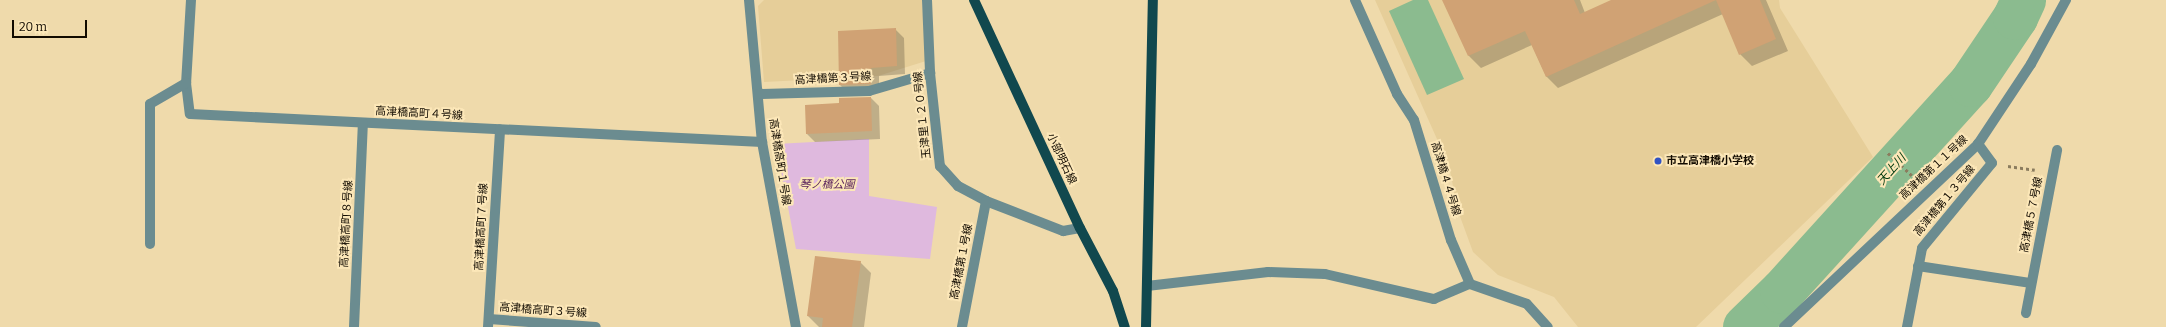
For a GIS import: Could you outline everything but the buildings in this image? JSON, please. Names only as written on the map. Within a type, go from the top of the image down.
[{"type":"main road","name":"小部明石線","points":[[974,0],[1080,228],[1113,291],[1125,327]]},
{"type":"main road","points":[[1146,327],[1153,0]]},
{"type":"street","name":"高津橋高町４号線","points":[[191,0],[186,83],[190,114],[762,142]]},
{"type":"street","name":"高津橋高町１号線","points":[[749,0],[762,142],[796,327]]},
{"type":"street","name":"玉津里１２０号線","points":[[927,0],[930,73],[940,166],[958,186],[986,201],[1063,231],[1080,228]]},
{"type":"street","name":"高津橋４４号線","points":[[1355,0],[1397,94],[1414,120],[1451,240],[1470,284]]},
{"type":"street","name":"高津橋第１１号線","points":[[1784,327],[1978,144],[2031,64],[2066,0]]},
{"type":"street","name":"高津橋第３号線","points":[[758,94],[869,91],[930,73]]},
{"type":"street","points":[[150,244],[150,104],[186,83]]},
{"type":"street","name":"高津橋高町８号線","points":[[354,327],[363,123]]},
{"type":"street","name":"高津橋高町７号線","points":[[488,323],[500,129]]},
{"type":"street","name":"高津橋第１３号線","points":[[1907,327],[1922,248],[1992,163],[1978,144]]},
{"type":"street","name":"高津橋５７号線","points":[[2026,313],[2030,283],[2057,150]]},
{"type":"street","name":"高津橋第１号線","points":[[962,327],[986,201]]},
{"type":"street","points":[[1918,266],[2030,283]]},
{"type":"street","points":[[1147,286],[1268,272],[1325,274],[1434,299],[1470,284],[1527,304],[1548,327]]},
{"type":"street","name":"高津橋高町３号線","points":[[488,323],[596,327]]},
{"type":"path","points":[[1888,153],[1928,190]]},
{"type":"path","points":[[1992,163],[2052,174]]},
{"type":"shaded area","points":[[764,0],[922,0],[926,61],[878,76],[764,82],[758,6]]},
{"type":"shaded area","name":"市立高津橋小学校","points":[[1375,0],[1779,0],[1780,8],[1873,157],[1696,327],[1578,327],[1554,297],[1498,275],[1473,252],[1458,211],[1449,166]]},
{"type":"shaded area","points":[[1413,0],[1428,0],[1464,79],[1427,95],[1389,11]]},
{"type":"green space","name":"琴ノ橋公園","points":[[869,139],[869,196],[937,207],[930,259],[796,249],[776,144]]},
{"type":"waterway","name":"天上川","points":[[1745,327],[1782,291],[1970,84],[2015,17],[2023,0]]},
{"type":"place","name":"市立高津橋小学校","points":[[1658,161]]}]
